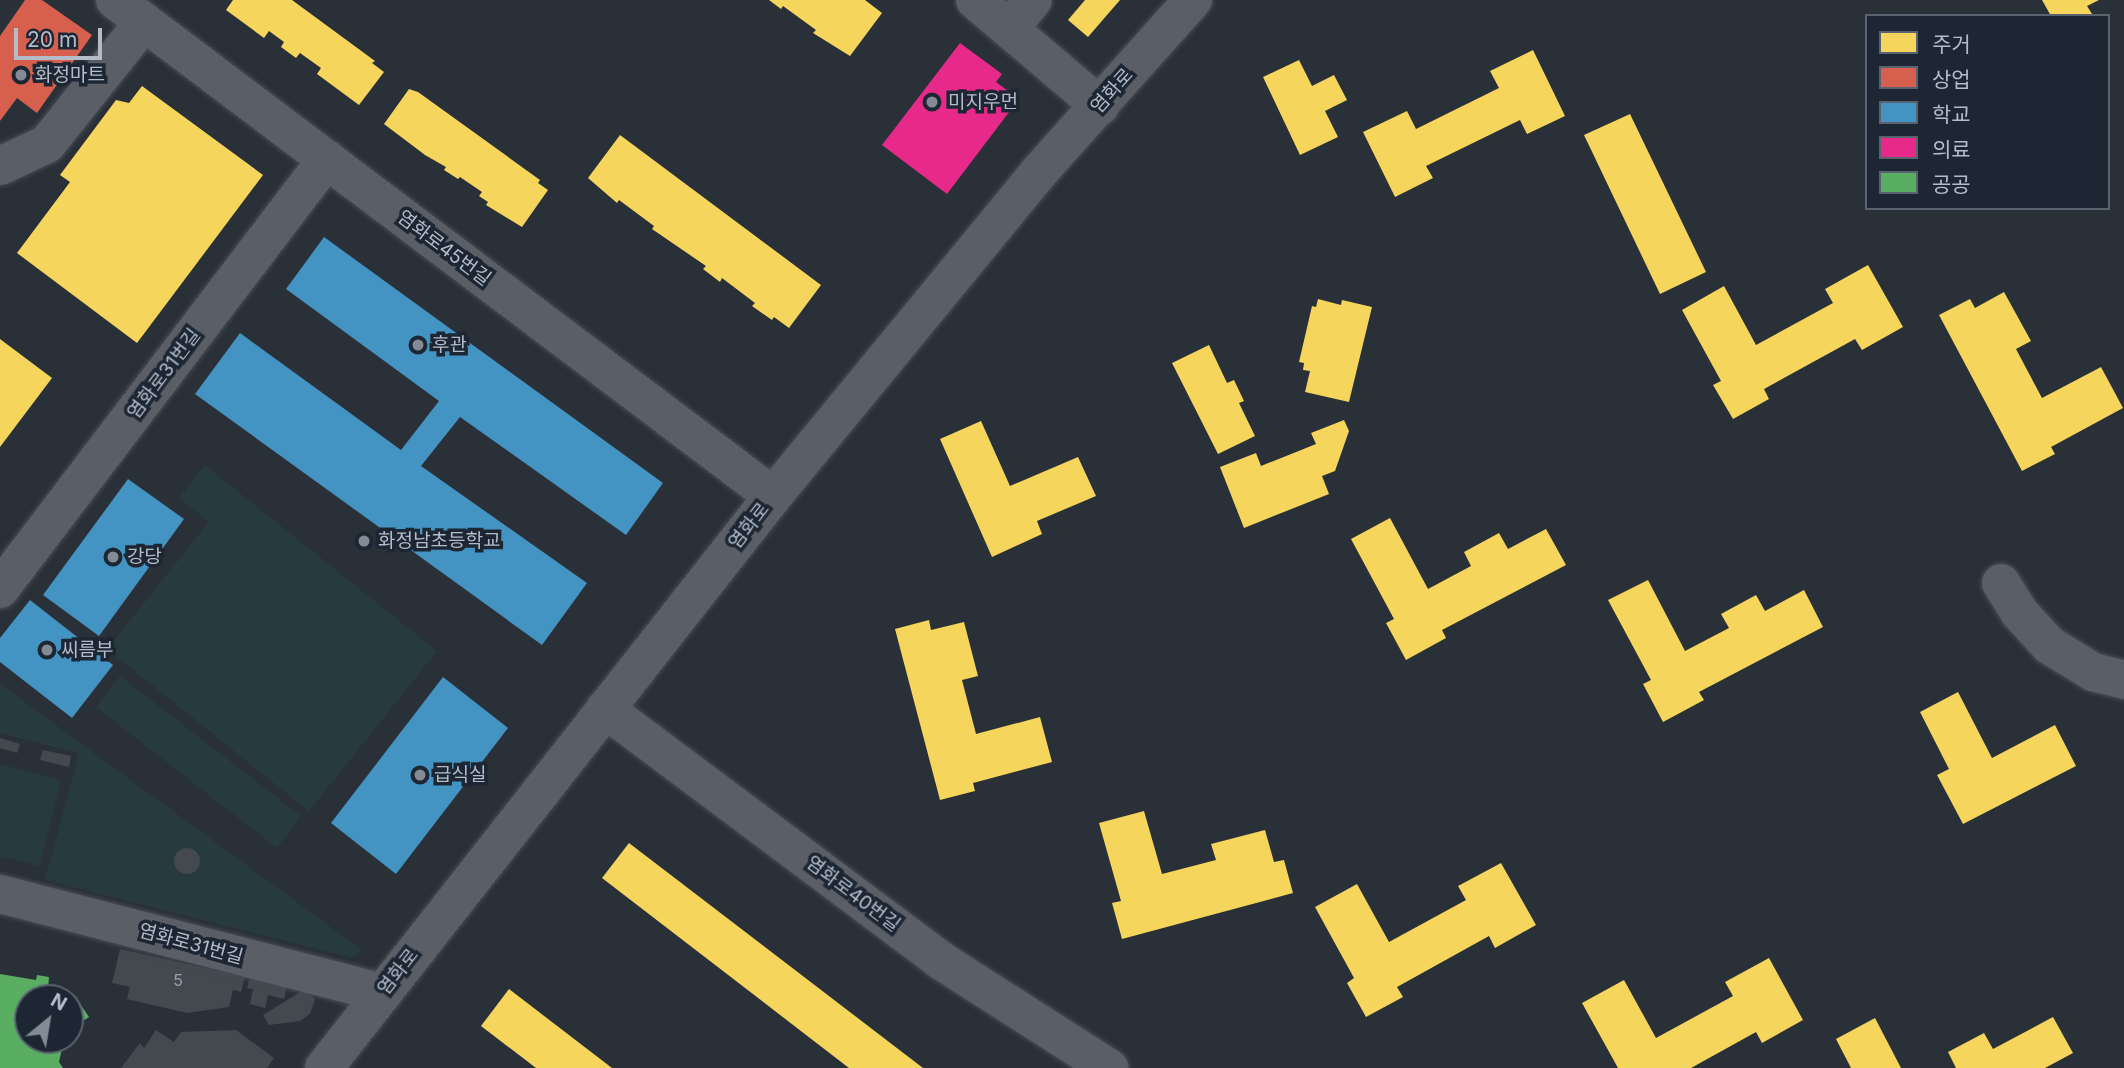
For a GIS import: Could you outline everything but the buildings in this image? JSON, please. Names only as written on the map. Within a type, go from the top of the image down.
[{"type":"street","points":[[975,0],[1022,14],[1100,106]]},
{"type":"street","name":"염화로","points":[[324,1068],[773,496],[1039,172],[1193,0]]},
{"type":"street","points":[[0,166],[47,144],[129,11]]},
{"type":"street","name":"염화로45번길","points":[[129,11],[773,496]]},
{"type":"street","name":"염화로31번길","points":[[0,589],[327,159]]},
{"type":"street","points":[[2001,583],[2019,612],[2049,645],[2093,671],[2124,680]]},
{"type":"street","name":"염화로40번길","points":[[605,709],[940,960],[1109,1068]]},
{"type":"street","name":"염화로31번길","points":[[0,894],[382,993]]},
{"type":"green space","points":[[205,465],[437,651],[309,811],[107,649],[209,522],[179,498]]},
{"type":"green space","points":[[120,676],[301,816],[277,848],[96,707]]},
{"type":"green space","points":[[0,684],[362,950],[352,958],[45,880],[79,753],[0,733]]},
{"type":"green space","points":[[0,764],[61,780],[40,866],[0,856]]},
{"type":"place","name":"화정마트","points":[[21,75]]},
{"type":"place","name":"미지우먼","points":[[932,102]]},
{"type":"place","name":"후관","points":[[418,345]]},
{"type":"place","name":"화정남초등학교","points":[[364,541]]},
{"type":"place","name":"강당","points":[[113,557]]},
{"type":"place","name":"씨름부","points":[[47,650]]},
{"type":"place","name":"급식실","points":[[420,775]]}]
